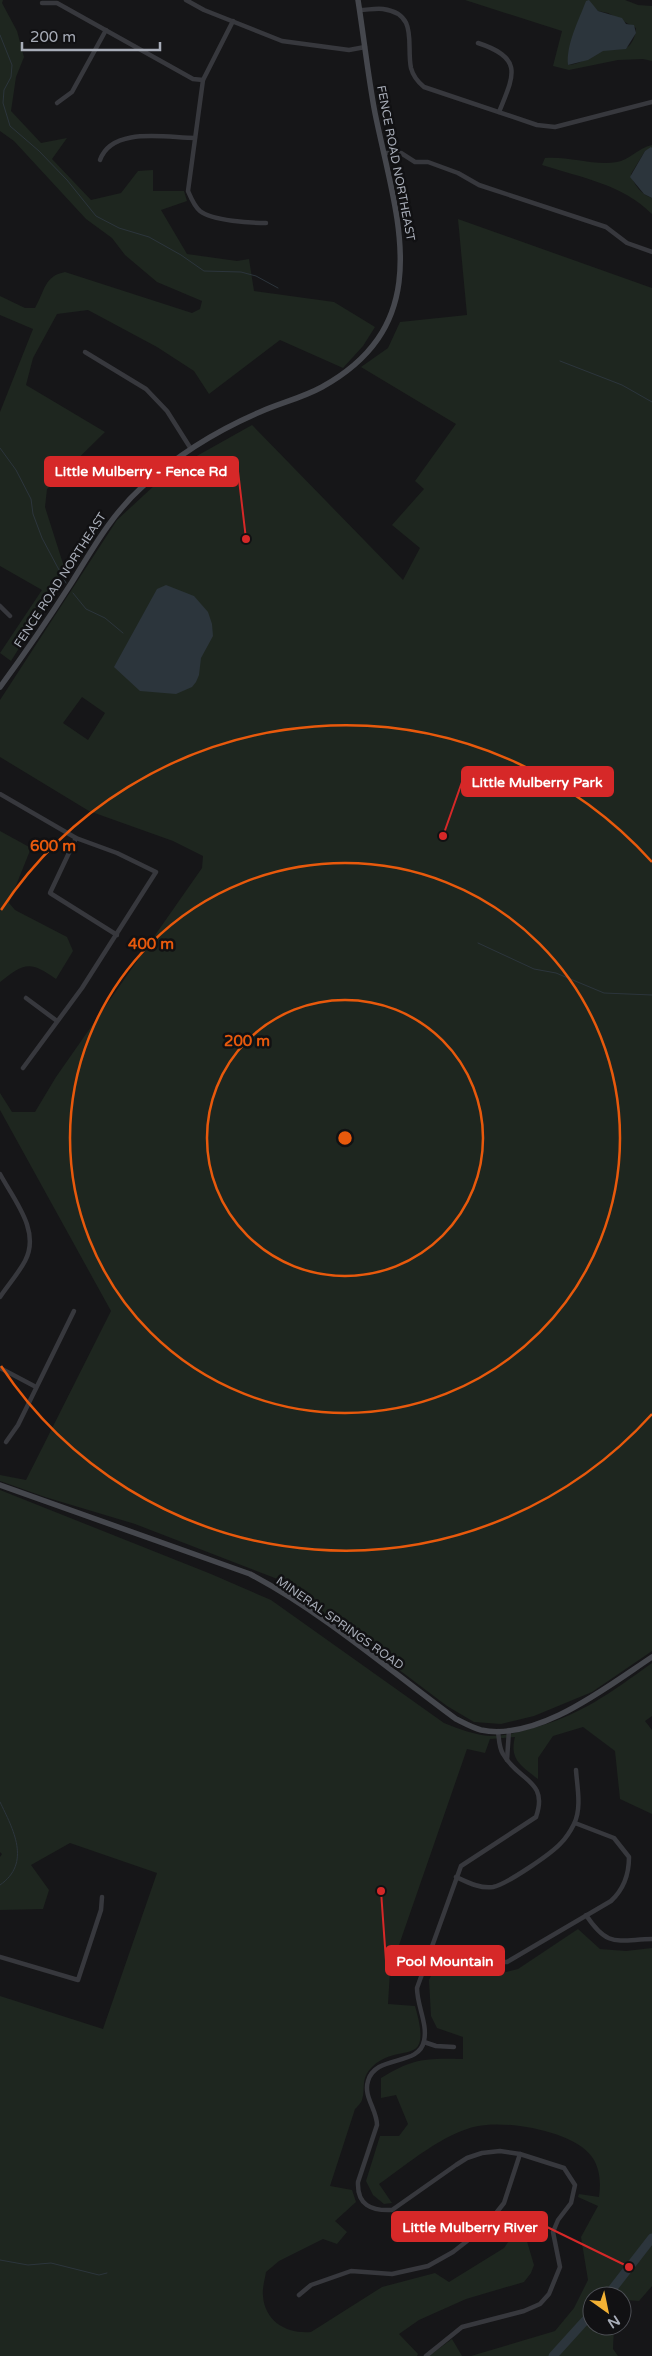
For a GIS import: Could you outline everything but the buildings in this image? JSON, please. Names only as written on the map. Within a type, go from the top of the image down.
[{"type":"street","points":[[186,0],[204,10],[282,42],[349,50],[365,47]]},
{"type":"street","name":"FENCE ROAD NORTHEAST","points":[[0,687],[33,643],[118,510],[142,486],[191,449],[253,415],[320,388],[348,370],[374,342],[394,304],[402,265],[400,229],[375,112],[358,0]]},
{"type":"street","points":[[42,3],[57,3],[194,79],[203,80]]},
{"type":"street","points":[[360,10],[383,9],[398,15],[406,22],[410,31],[411,69],[416,80],[424,87],[537,124],[555,128],[652,102]]},
{"type":"street","points":[[233,21],[203,80],[188,191],[193,202],[201,211],[210,215],[251,223],[266,223]]},
{"type":"street","points":[[57,104],[72,92],[106,30]]},
{"type":"street","points":[[478,43],[499,49],[508,58],[512,80],[499,112]]},
{"type":"street","points":[[100,160],[104,150],[119,140],[132,137],[195,138]]},
{"type":"street","points":[[384,153],[401,153],[415,162],[428,162],[458,173],[479,185],[606,227],[626,243],[652,252]]},
{"type":"street","points":[[85,352],[146,389],[159,401],[191,449]]},
{"type":"street","points":[[0,606],[10,616]]},
{"type":"street","points":[[0,794],[76,838],[117,853],[156,872],[82,988],[23,1068]]},
{"type":"street","points":[[76,838],[50,893],[117,934]]},
{"type":"street","points":[[26,998],[57,1021]]},
{"type":"street","points":[[0,1174],[27,1223],[30,1237],[26,1260],[0,1297]]},
{"type":"street","points":[[0,1190],[6,1186]]},
{"type":"street","points":[[6,1442],[18,1425],[74,1311]]},
{"type":"street","points":[[0,1368],[36,1387]]},
{"type":"street","name":"MINERAL SPRINGS ROAD","points":[[0,1485],[250,1574],[307,1608],[456,1719],[480,1730],[508,1730],[546,1720],[577,1706],[652,1657]]},
{"type":"street","points":[[507,1760],[508,1730]]},
{"type":"street","points":[[426,2356],[462,2327],[524,2311],[540,2304],[549,2294],[560,2268],[553,2232],[558,2220],[571,2203],[575,2185],[564,2168],[520,2154],[482,2152],[467,2158],[392,2210],[378,2211],[369,2208],[362,2201],[358,2190],[358,2182],[376,2125],[376,2116],[367,2092],[368,2080],[375,2069],[383,2064],[414,2054],[424,2042],[425,2028],[417,1999],[417,1988],[460,1866],[536,1817],[540,1804],[540,1794],[534,1785],[507,1760],[501,1750],[498,1731]]},
{"type":"street","points":[[456,1878],[483,1887],[504,1883],[553,1851],[563,1841],[575,1823],[578,1809],[576,1770]]},
{"type":"street","points":[[432,1949],[475,1962],[507,1962],[618,1895],[625,1881],[629,1857],[614,1838],[575,1823]]},
{"type":"street","points":[[0,1957],[78,1980],[102,1910],[102,1897]]},
{"type":"street","points":[[586,1915],[598,1933],[605,1938],[613,1940],[652,1939]]},
{"type":"street","points":[[424,2042],[436,2046],[454,2046]]},
{"type":"street","points":[[299,2295],[312,2285],[351,2271],[392,2274],[428,2266],[446,2256],[485,2227],[504,2203],[520,2154]]},
{"type":"shaded area","points":[[0,0],[3,0],[2,3],[17,31],[24,57],[16,77],[11,111],[41,143],[67,138],[52,159],[91,200],[121,193],[138,171],[153,170],[153,191],[184,191],[187,201],[161,210],[187,254],[237,261],[249,259],[254,291],[334,302],[375,327],[363,346],[343,368],[280,340],[209,394],[194,371],[157,347],[88,310],[57,314],[33,358],[26,385],[105,432],[47,489],[45,507],[66,573],[11,661],[0,653],[42,590],[0,566],[0,412],[33,329],[0,315],[0,296],[25,308],[35,308],[49,281],[58,274],[65,272],[192,313],[200,309],[202,301],[157,282],[125,255],[112,238],[86,219],[14,141],[0,131]]},
{"type":"shaded area","points":[[465,0],[625,0],[638,5],[652,6],[652,61],[643,59],[618,60],[569,70],[553,66],[562,31]],"holes":[[[587,1],[598,11],[608,13],[636,28],[632,42],[626,48],[605,50],[579,63],[568,65],[568,55]]]},
{"type":"shaded area","points":[[589,0],[598,11],[622,18],[626,24],[634,25],[636,33],[626,49],[603,51],[588,60],[568,65],[569,49],[574,32],[586,1]]},
{"type":"shaded area","points":[[652,145],[652,148],[645,151],[631,174],[638,189],[652,198],[652,214],[640,204],[615,189],[542,165],[545,158],[563,158],[599,163],[617,162]]},
{"type":"shaded area","points":[[651,147],[652,198],[644,194],[630,177],[645,151]]},
{"type":"shaded area","points":[[458,219],[652,288],[652,1651],[592,1692],[534,1716],[501,1724],[474,1722],[447,1706],[280,1580],[135,1524],[45,1497],[0,1481],[0,1475],[26,1480],[111,1311],[0,1110],[0,1093],[12,1112],[35,1112],[56,1077],[202,868],[203,856],[173,841],[89,811],[0,757],[0,700],[117,520],[170,471],[252,425],[403,580],[420,548],[392,525],[424,489],[415,481],[456,424],[361,367],[388,348],[400,322],[467,315]],"holes":[[[82,697],[105,713],[88,740],[63,723]]]},
{"type":"shaded area","points":[[166,585],[194,596],[208,612],[212,624],[213,636],[201,658],[199,675],[196,682],[192,687],[176,694],[140,691],[114,667],[157,589]]},
{"type":"shaded area","points":[[0,831],[31,848],[9,903],[15,910],[67,937],[73,951],[56,979],[40,969],[27,966],[15,971],[0,982]]},
{"type":"shaded area","points":[[0,1490],[211,1574],[271,1600],[444,1723],[473,1733],[491,1736],[505,1735],[547,1724],[579,1710],[608,1694],[652,1663],[652,1716],[645,1721],[652,1730],[652,1814],[620,1799],[615,1751],[583,1727],[553,1736],[538,1758],[538,1779],[522,1766],[515,1757],[515,1737],[490,1739],[485,1753],[467,1749],[390,1971],[388,2004],[415,2006],[420,2026],[420,2040],[417,2047],[411,2051],[383,2059],[368,2071],[362,2100],[355,2109],[330,2186],[352,2190],[356,2202],[335,2221],[347,2232],[337,2244],[323,2239],[279,2261],[266,2272],[263,2296],[268,2313],[286,2328],[294,2331],[311,2332],[382,2287],[435,2273],[449,2282],[504,2248],[522,2222],[528,2226],[526,2238],[534,2265],[524,2282],[466,2299],[419,2320],[399,2334],[418,2354],[417,2356],[0,2356],[0,1996],[103,2029],[157,1873],[70,1843],[31,1865],[49,1890],[43,1909],[0,1910],[0,1857],[2,1854],[0,1852]]},
{"type":"shaded area","points":[[578,1929],[600,1949],[626,1951],[652,1948],[652,2286],[639,2301],[632,2300],[632,2286],[585,2286],[588,2280],[581,2237],[598,2206],[578,2197],[579,2194],[599,2197],[600,2181],[597,2166],[592,2157],[571,2140],[522,2126],[478,2126],[452,2135],[439,2142],[379,2184],[392,2203],[384,2204],[373,2195],[366,2181],[380,2136],[399,2136],[408,2124],[396,2095],[381,2098],[381,2078],[402,2066],[412,2063],[430,2059],[463,2059],[463,2037],[437,2028],[431,2016],[429,1980],[439,1960],[498,1974],[518,1969]]},
{"type":"shaded area","points":[[582,2292],[582,2336],[614,2336],[613,2349],[618,2356],[471,2356],[555,2331],[574,2308]]},
{"type":"shaded area","points":[[452,2339],[462,2356],[429,2356]]},
{"type":"waterway","points":[[0,35],[12,65],[11,77],[4,90],[3,103],[10,126],[39,151],[67,180],[96,216],[119,228],[149,237],[181,255],[204,271],[241,272],[256,276],[278,288]]},
{"type":"waterway","points":[[560,361],[622,385],[652,402]]},
{"type":"waterway","points":[[0,448],[16,470],[31,499],[33,514],[42,538],[66,583]]},
{"type":"waterway","points":[[73,593],[86,609],[105,618],[123,633]]},
{"type":"waterway","points":[[478,943],[534,969],[556,973],[604,993],[652,995]]},
{"type":"waterway","points":[[0,1802],[10,1823],[17,1845],[15,1867],[10,1876],[0,1885]]},
{"type":"waterway","points":[[615,2286],[652,2238]]},
{"type":"waterway","points":[[0,2260],[28,2265],[51,2263],[99,2275],[107,2273]]},
{"type":"waterway","points":[[553,2356],[582,2324]]},
{"type":"place","name":"Little Mulberry - Fence Rd","points":[[246,539]]},
{"type":"place","name":"Little Mulberry Park","points":[[443,836]]},
{"type":"place","name":"Pool Mountain","points":[[381,1891]]},
{"type":"place","name":"Little Mulberry River","points":[[629,2267]]}]
